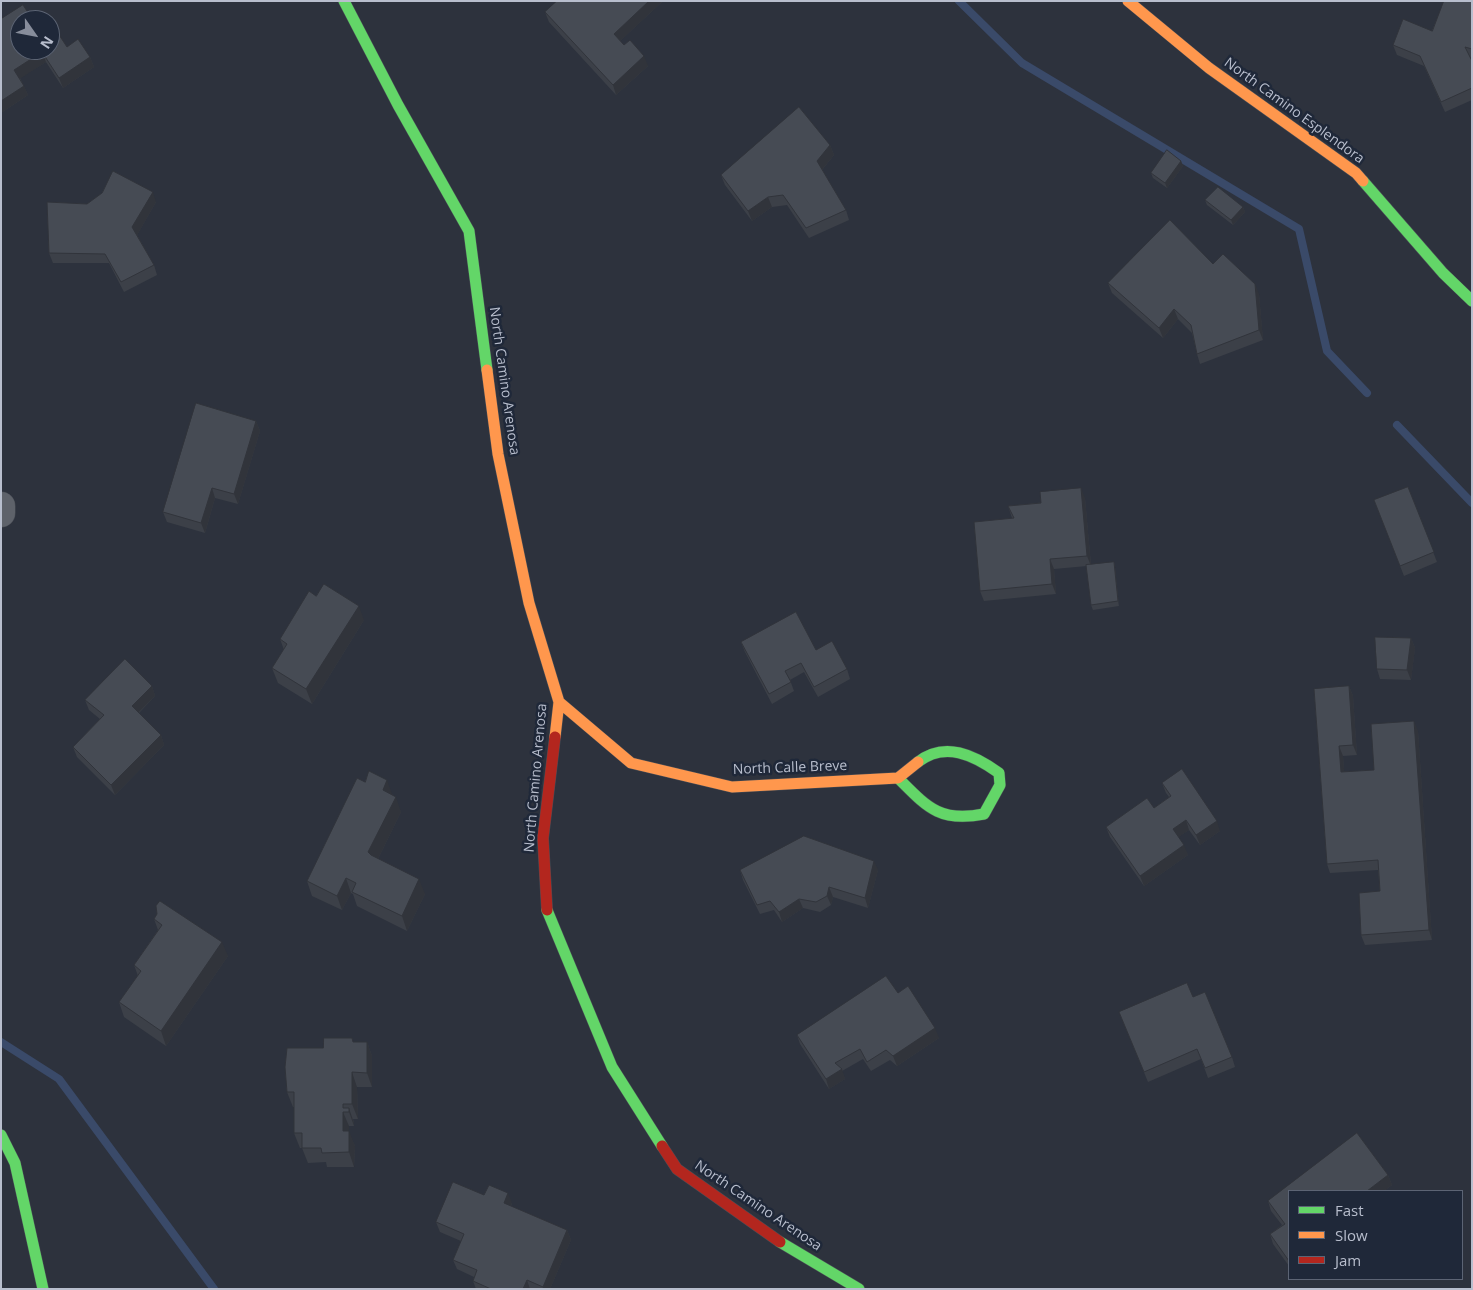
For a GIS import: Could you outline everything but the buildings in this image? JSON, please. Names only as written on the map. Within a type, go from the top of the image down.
[{"type":"street","name":"North Camino Arenosa","points":[[344,1],[398,105],[469,231],[498,454],[528,603],[559,702],[543,838],[546,908],[612,1067],[677,1169],[777,1240],[859,1289]]},
{"type":"street","name":"North Camino Esplendora","points":[[1128,1],[1209,68],[1356,173],[1443,273],[1472,301]]},
{"type":"street","points":[[1,506],[1,513]]},
{"type":"street","name":"North Calle Breve","points":[[559,702],[631,763],[732,787],[898,778]]},
{"type":"street","points":[[944,751],[964,754],[984,762],[999,773],[1000,785],[984,814],[952,819],[932,811],[898,778],[930,753],[944,751]]},
{"type":"street","points":[[1,1136],[15,1163],[43,1289]]},
{"type":"waterway","points":[[959,1],[1022,63],[1299,229],[1327,351],[1367,393]]},
{"type":"waterway","points":[[1397,425],[1472,503]]},
{"type":"waterway","points":[[1,1042],[59,1079],[214,1289]]},
{"type":"traffic: fast","points":[[344,1],[398,105],[469,231],[487,370]]},
{"type":"traffic: fast","points":[[1363,181],[1443,273],[1472,301]]},
{"type":"traffic: fast","points":[[898,778],[926,805],[945,814],[956,816],[984,814],[1000,785],[999,773],[970,756],[959,753],[939,752],[918,762]]},
{"type":"traffic: fast","points":[[547,910],[612,1067],[662,1146]]},
{"type":"traffic: fast","points":[[1,1135],[15,1163],[43,1289]]},
{"type":"traffic: fast","points":[[780,1242],[859,1289]]},
{"type":"traffic: slow","points":[[1128,1],[1209,68],[1356,173],[1363,181]]},
{"type":"traffic: slow","points":[[487,370],[498,454],[529,603],[559,702],[555,737]]},
{"type":"traffic: slow","points":[[559,702],[631,763],[732,787],[898,778],[918,762]]},
{"type":"traffic: jam","points":[[547,910],[543,838],[555,737]]},
{"type":"traffic: jam","points":[[662,1146],[677,1169],[780,1242]]}]
